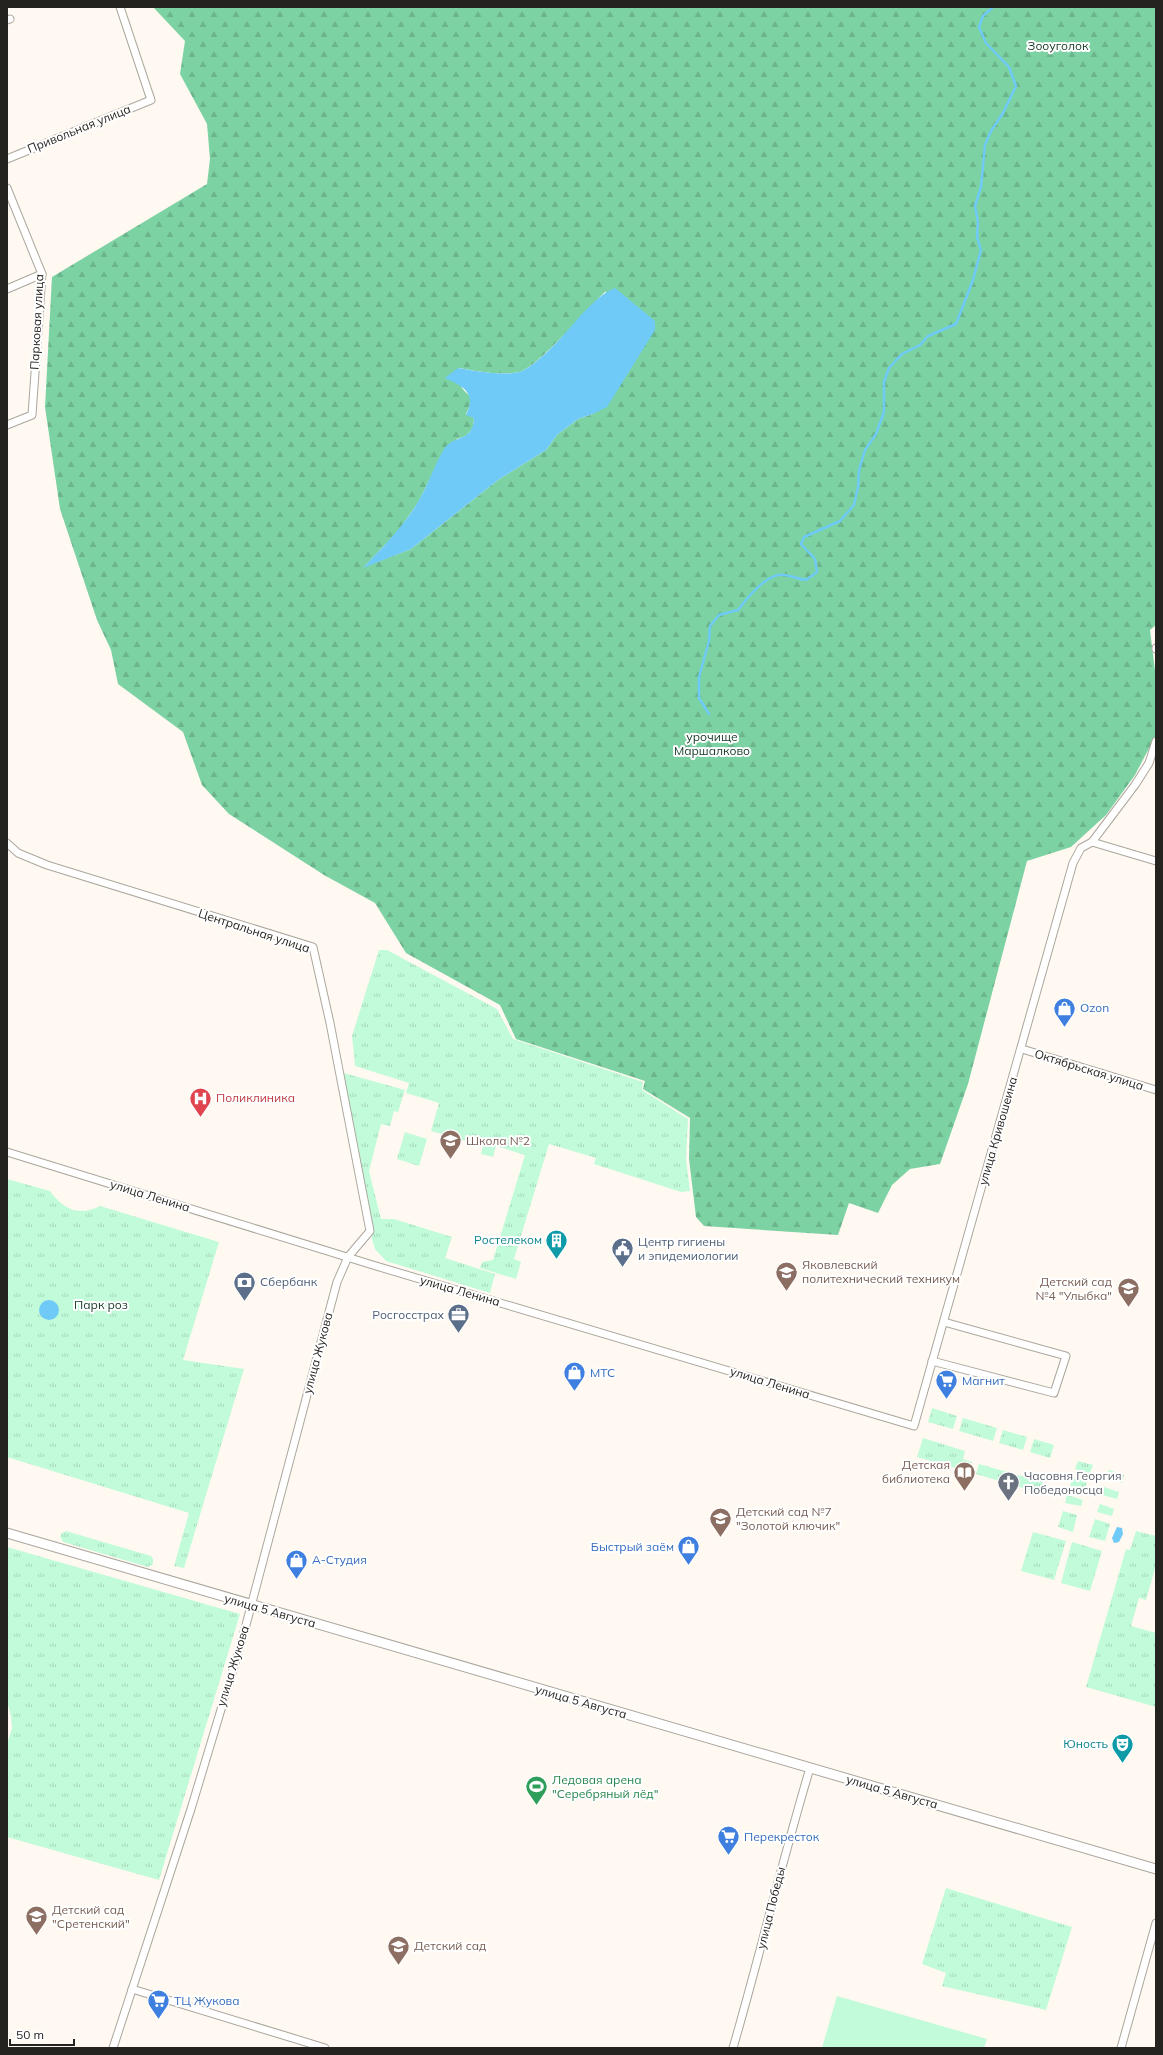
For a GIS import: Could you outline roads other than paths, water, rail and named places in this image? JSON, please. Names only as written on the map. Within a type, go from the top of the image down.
[{"type":"street","name":"Привольная улица","points":[[7,159],[151,100],[120,7]]},
{"type":"street","name":"Парковая улица","points":[[7,188],[42,274],[32,415],[7,425]]},
{"type":"street","points":[[7,289],[42,274]]},
{"type":"street","name":"улица Кривошеина","points":[[914,1426],[1022,1049],[1073,863],[1081,848],[1092,842],[1135,785],[1149,763],[1156,741]]},
{"type":"street","points":[[1092,842],[1156,861]]},
{"type":"street","name":"Центральная улица","points":[[7,844],[18,853],[54,867],[314,947],[370,1231],[348,1257]]},
{"type":"street","name":"Октябрьская улица","points":[[1022,1049],[1156,1090]]},
{"type":"street","name":"улица Ленина","points":[[7,1152],[348,1257],[914,1426]]},
{"type":"street","name":"улица Жукова","points":[[113,2048],[191,1809],[251,1606],[337,1282],[348,1257]]},
{"type":"street","points":[[932,1361],[1054,1393],[1066,1356],[944,1322]]},
{"type":"street","name":"улица 5 Августа","points":[[7,1533],[251,1606],[1156,1869]]},
{"type":"street","name":"улица Победы","points":[[733,2048],[767,1929],[786,1848],[810,1768]]},
{"type":"street","points":[[1121,2048],[1156,1923]]},
{"type":"street","points":[[132,1989],[325,2048]]},
{"type":"water","points":[[615,288],[655,321],[655,330],[607,407],[578,419],[557,435],[546,450],[498,480],[411,549],[363,568],[406,520],[422,496],[444,449],[448,444],[467,435],[473,426],[474,418],[466,415],[470,401],[469,396],[462,387],[445,378],[458,368],[488,373],[512,373],[526,369],[535,363],[552,347],[593,303],[601,296]]},
{"type":"water","points":[[45,1300],[53,1300],[59,1306],[59,1314],[53,1320],[45,1320],[39,1314],[39,1306]]},
{"type":"water","points":[[1117,1527],[1122,1528],[1123,1534],[1119,1542],[1114,1543],[1112,1538]]},
{"type":"waterway","points":[[709,714],[699,698],[699,677],[709,641],[710,626],[719,615],[738,610],[758,587],[771,578],[778,575],[784,575],[806,580],[817,572],[815,559],[801,544],[804,537],[840,521],[854,505],[858,487],[859,470],[865,450],[876,434],[884,412],[884,382],[889,368],[902,354],[920,345],[928,336],[956,324],[973,280],[981,250],[977,237],[978,222],[975,206],[981,187],[985,145],[991,131],[1003,113],[1016,86],[1009,67],[986,43],[979,27],[983,16],[993,7]]},
{"type":"place","name":"Ozon","points":[[1065,1028]]},
{"type":"place","name":"Поликлиника","points":[[200,1118]]},
{"type":"place","name":"Школа №2","points":[[450,1160]]},
{"type":"place","name":"Ростелеком","points":[[557,1260]]},
{"type":"place","name":"Центр гигиены и эпидемиологии","points":[[622,1268]]},
{"type":"place","name":"Яковлевский политехнический техникум","points":[[787,1292]]},
{"type":"place","name":"Сбербанк","points":[[244,1302]]},
{"type":"place","name":"Детский сад №4 \"Улыбка\"","points":[[1128,1308]]},
{"type":"place","name":"Росгосстрах","points":[[459,1334]]},
{"type":"place","name":"МТС","points":[[575,1392]]},
{"type":"place","name":"Магнит","points":[[946,1400]]},
{"type":"place","name":"Детская библиотека","points":[[965,1492]]},
{"type":"place","name":"Часовня Георгия Победоносца","points":[[1009,1502]]},
{"type":"place","name":"Детский сад №7 \"Золотой ключик\"","points":[[721,1538]]},
{"type":"place","name":"Быстрый заём","points":[[689,1566]]},
{"type":"place","name":"А-Студия","points":[[297,1580]]},
{"type":"place","name":"Юность","points":[[1123,1764]]},
{"type":"place","name":"Ледовая арена \"Серебряный лёд\"","points":[[537,1806]]},
{"type":"place","name":"Перекресток","points":[[729,1856]]},
{"type":"place","name":"Детский сад \"Сретенский\"","points":[[36,1936]]},
{"type":"place","name":"Детский сад","points":[[398,1966]]},
{"type":"place","name":"ТЦ Жукова","points":[[159,2020]]},
{"type":"park label","name":"Зооуголок","points":[[1058,46]]},
{"type":"park label","name":"урочище Маршалково","points":[[712,744]]},
{"type":"park label","name":"Парк роз","points":[[101,1305]]}]
